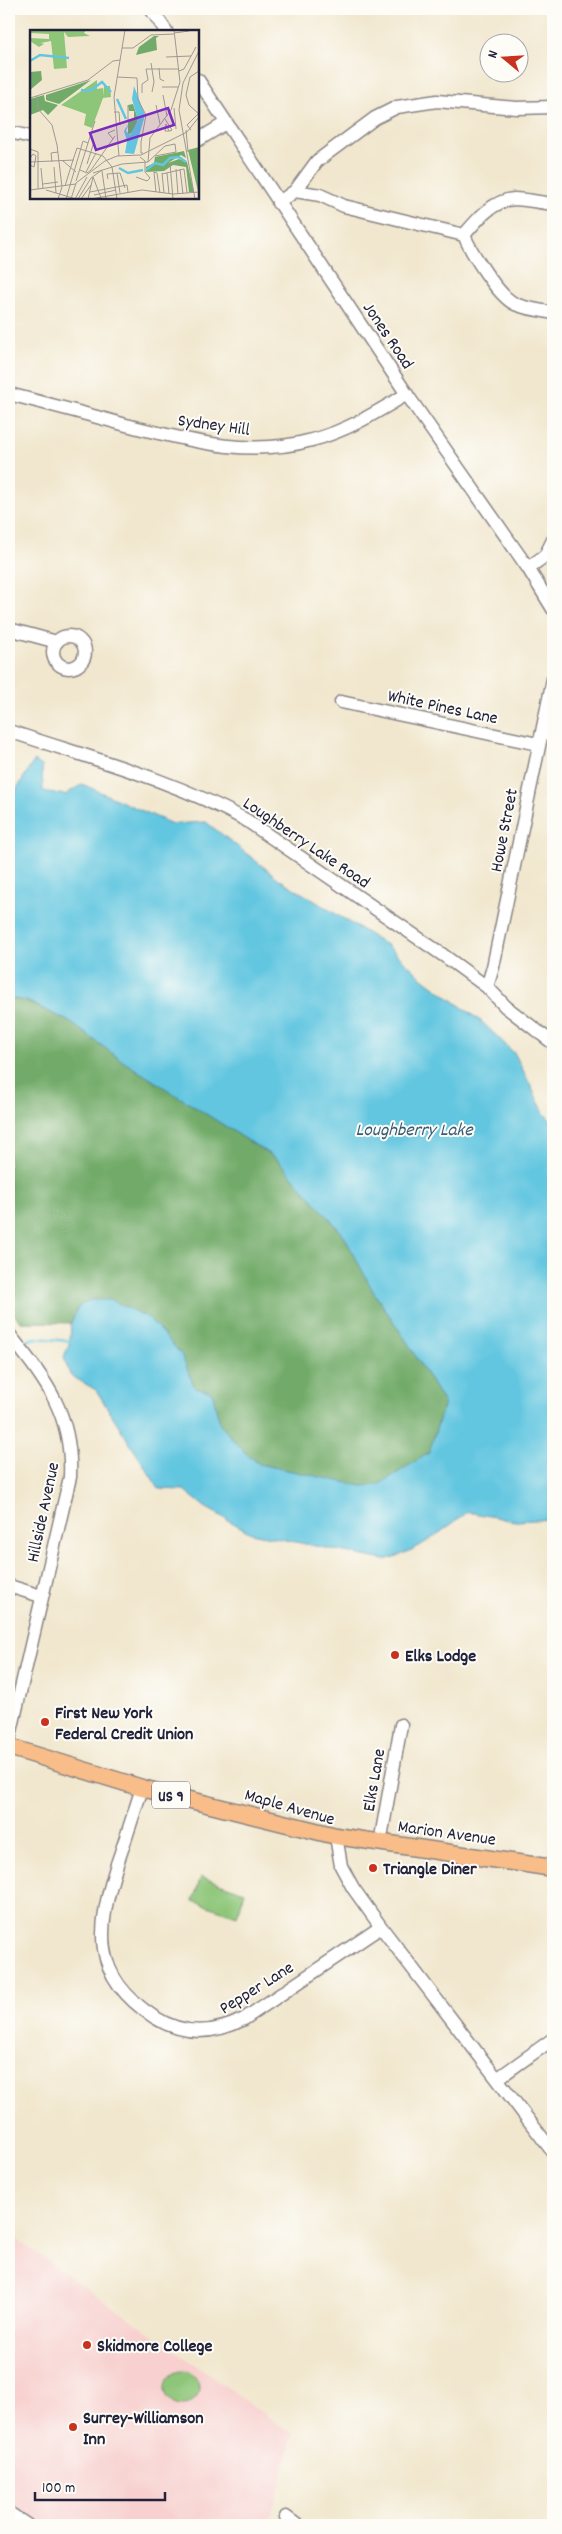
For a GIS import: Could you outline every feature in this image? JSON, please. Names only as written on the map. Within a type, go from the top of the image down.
[{"type":"main road","name":"Maple Avenue","points":[[9,1747],[142,1788],[336,1836]]},
{"type":"main road","name":"Marion Avenue","points":[[336,1836],[553,1868]]},
{"type":"street","points":[[151,9],[165,30]]},
{"type":"street","name":"Jones Road","points":[[199,82],[278,203],[407,394],[528,568],[553,608]]},
{"type":"street","points":[[278,203],[295,191],[317,161],[374,118],[397,107],[437,101],[517,108],[553,107]]},
{"type":"street","points":[[199,139],[226,123]]},
{"type":"street","points":[[9,132],[30,137]]},
{"type":"street","points":[[295,191],[320,195],[344,206],[464,235]]},
{"type":"street","points":[[464,235],[490,208],[505,201],[514,199],[553,204]]},
{"type":"street","points":[[464,235],[468,246],[497,287],[513,303],[553,313]]},
{"type":"street","name":"Sydney Hill","points":[[9,394],[185,440],[243,448],[295,444],[329,435],[355,424],[407,394]]},
{"type":"street","points":[[528,568],[545,556],[553,540]]},
{"type":"street","points":[[9,629],[57,642]]},
{"type":"street","name":"Howe Street","points":[[487,987],[497,948],[553,679]]},
{"type":"street","name":"White Pines Lane","points":[[341,702],[538,744]]},
{"type":"street","name":"Loughberry Lake Road","points":[[9,731],[146,776],[220,806],[315,866],[487,987],[506,1007],[553,1043]]},
{"type":"street","name":"Hillside Avenue","points":[[9,1740],[70,1477],[71,1460],[68,1434],[61,1410],[46,1382],[14,1341]]},
{"type":"street","points":[[9,1586],[41,1596]]},
{"type":"street","name":"Elks Lane","points":[[380,1842],[402,1725]]},
{"type":"street","name":"Pepper Lane","points":[[142,1788],[107,1896],[102,1935],[106,1960],[116,1983],[140,2008],[163,2023],[192,2031],[212,2031],[229,2026],[244,2019],[381,1927]]},
{"type":"street","name":"Maple Avenue","points":[[336,1836],[341,1866],[381,1927],[553,2152]]},
{"type":"street","points":[[497,2079],[553,2039]]},
{"type":"street","points":[[9,2513],[28,2525]]},
{"type":"street","points":[[286,2517],[297,2525]]},
{"type":"shaded area","name":"Skidmore College","points":[[9,2234],[293,2434],[269,2525],[9,2525]]},
{"type":"green space","points":[[9,998],[26,1001],[70,1022],[124,1062],[277,1159],[343,1234],[373,1291],[444,1403],[429,1453],[378,1485],[362,1486],[259,1464],[241,1449],[220,1424],[212,1392],[195,1388],[181,1354],[149,1318],[111,1300],[79,1306],[71,1323],[21,1322],[9,1309]]},
{"type":"green space","points":[[201,1877],[245,1892],[237,1916],[193,1901]]},
{"type":"green space","points":[[182,2371],[189,2372],[194,2376],[198,2381],[198,2395],[194,2400],[189,2404],[182,2405],[175,2404],[170,2400],[166,2395],[165,2388],[166,2381],[170,2376],[175,2372]]},
{"type":"water","name":"Loughberry Lake","points":[[34,761],[42,766],[43,791],[65,795],[82,784],[172,824],[206,822],[279,879],[388,946],[420,976],[482,1022],[515,1054],[544,1113],[553,1123],[553,1519],[516,1521],[468,1512],[438,1534],[408,1552],[384,1560],[251,1533],[205,1507],[184,1490],[159,1489],[96,1390],[70,1375],[64,1357],[70,1341],[71,1323],[79,1306],[91,1300],[111,1300],[149,1318],[181,1354],[195,1388],[212,1392],[220,1424],[241,1449],[259,1464],[362,1486],[378,1485],[429,1453],[444,1403],[373,1291],[343,1234],[277,1159],[124,1062],[70,1022],[27,1001],[9,998],[9,789],[16,790]]},
{"type":"waterway","points":[[20,1343],[35,1338],[70,1341]]},
{"type":"place","name":"Elks Lodge","points":[[395,1655]]},
{"type":"place","name":"First New York Federal Credit Union","points":[[45,1722]]},
{"type":"place","name":"Triangle Diner","points":[[373,1868]]},
{"type":"place","name":"Skidmore College","points":[[87,2345]]},
{"type":"place","name":"Surrey-Williamson Inn","points":[[73,2427]]}]
